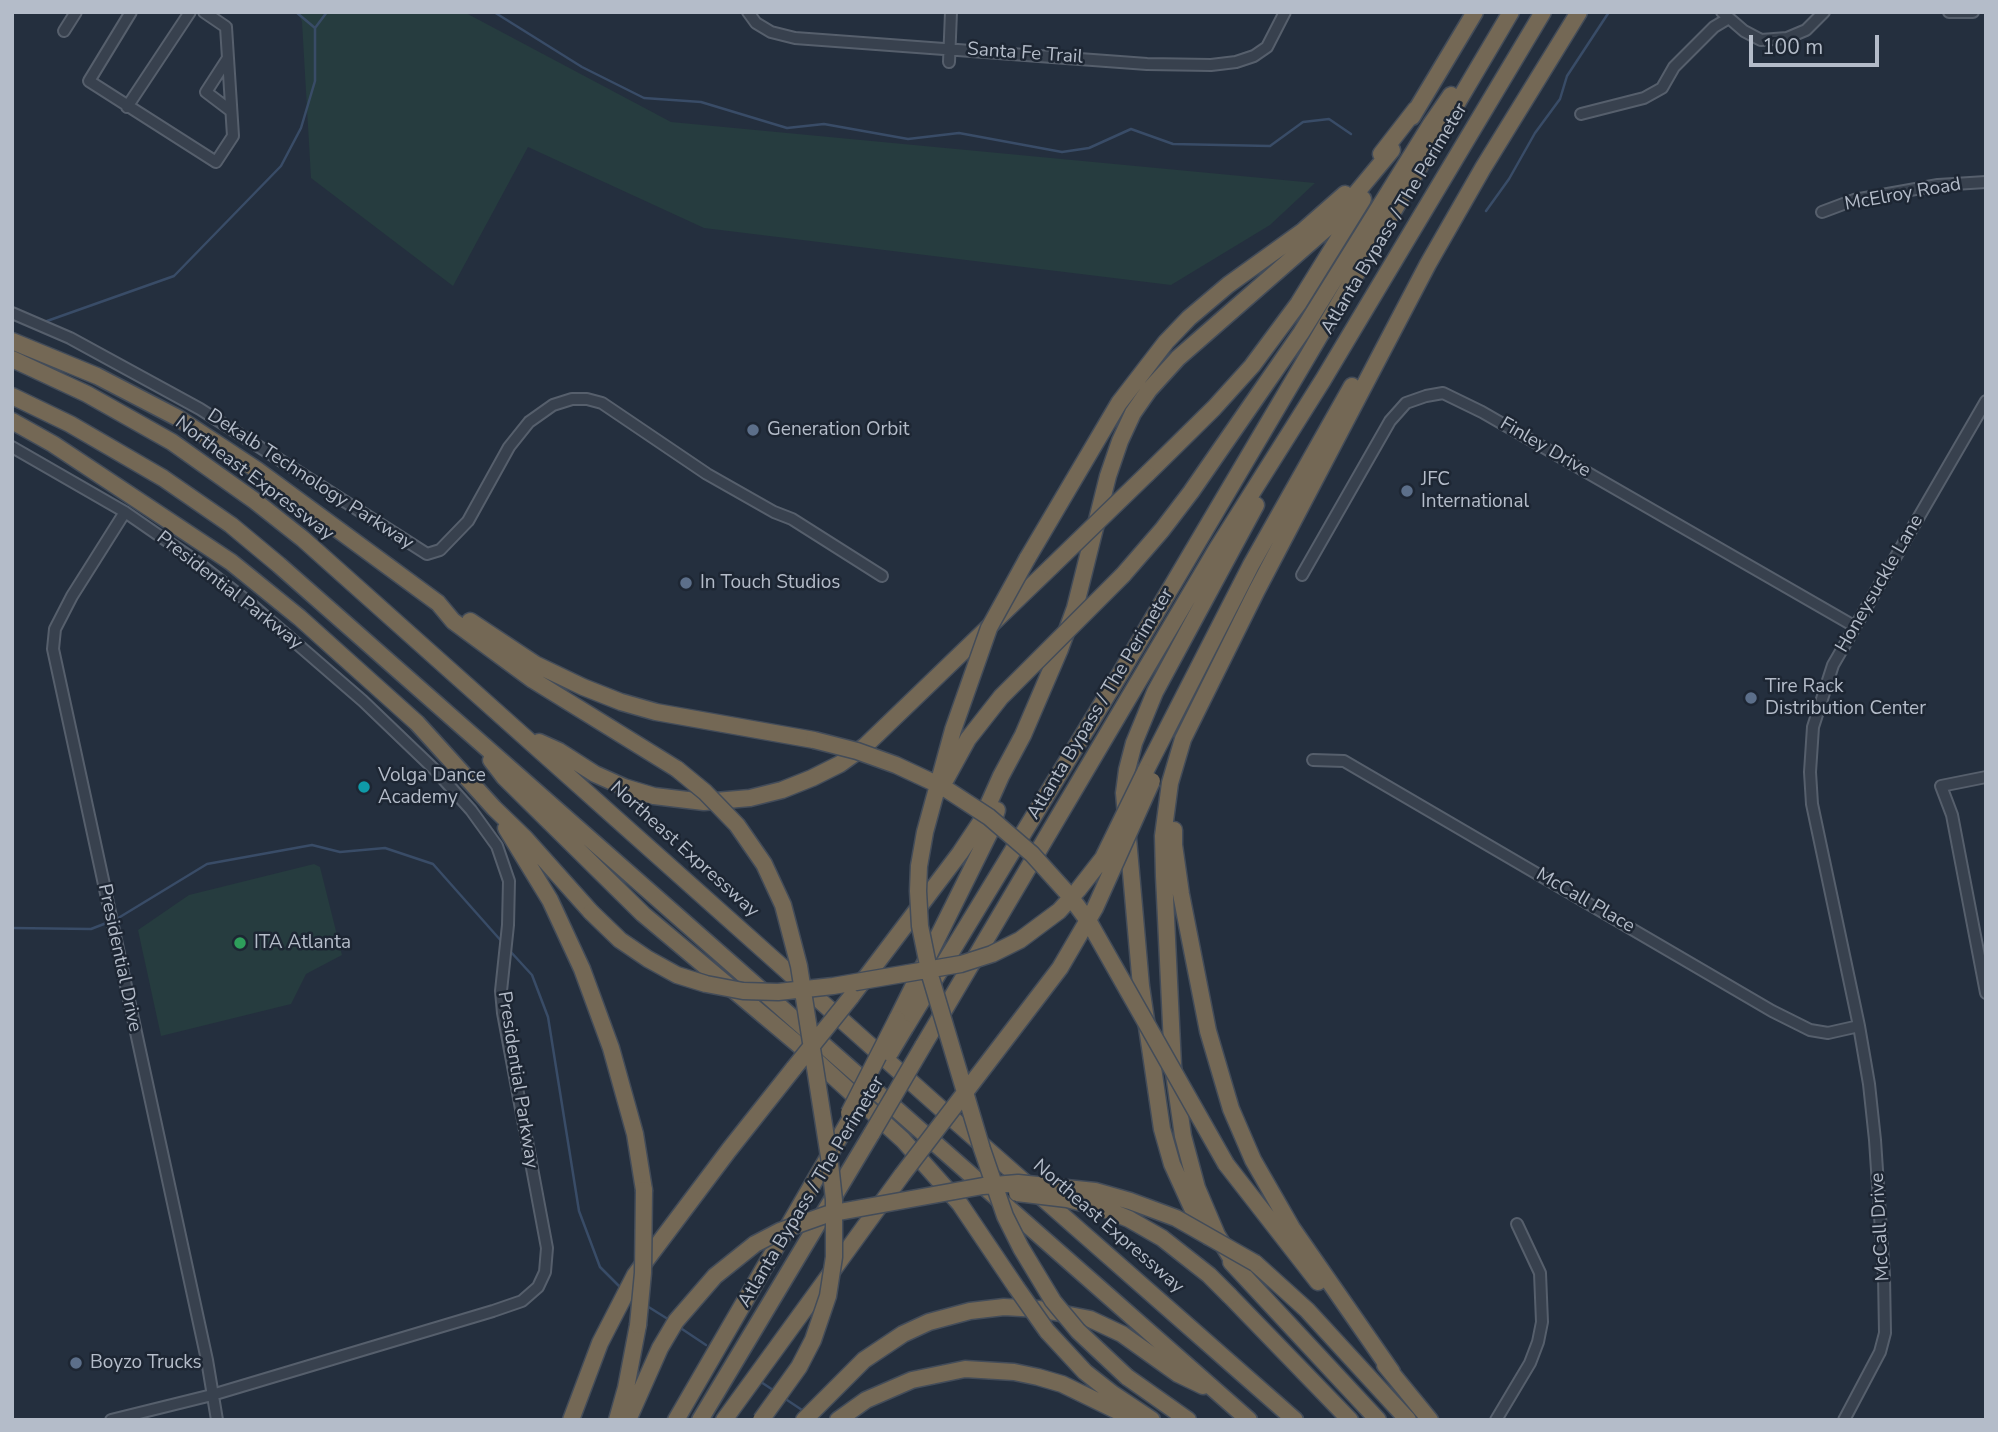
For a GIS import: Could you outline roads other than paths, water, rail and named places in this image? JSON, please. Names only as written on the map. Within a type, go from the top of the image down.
[{"type":"highway","points":[[523,735],[559,751],[624,788],[654,796],[704,802],[750,799],[782,790],[839,764],[865,746],[1147,474],[1252,366],[1297,304],[1475,12]]},
{"type":"highway","name":"Atlanta Bypass / The Perimeter","points":[[700,1420],[1216,550],[1323,380],[1543,12]]},
{"type":"highway","points":[[1541,75],[1574,12]]},
{"type":"highway","points":[[1237,1268],[1217,1235],[1197,1188],[1183,1136],[1173,1066],[1164,876],[1165,817],[1170,783],[1183,739],[1256,592],[1428,264],[1483,168],[1579,12]]},
{"type":"highway","points":[[933,803],[968,739],[1001,697],[1123,575],[1191,492],[1301,333],[1431,124],[1510,15]]},
{"type":"highway","name":"Atlanta Bypass / The Perimeter","points":[[676,1420],[901,1023],[1134,651],[1510,15]]},
{"type":"highway","points":[[1188,1420],[1127,1377],[1078,1331],[1053,1301],[1021,1248],[993,1182],[930,975],[920,926],[919,866],[953,730],[994,617],[1119,403],[1166,342],[1228,285],[1278,251],[1326,212],[1378,159],[1416,109]]},
{"type":"highway","points":[[571,1420],[595,1353],[635,1275],[688,1203],[851,997],[980,823],[1023,735],[1060,649],[1075,608],[1108,476],[1133,413],[1149,390],[1178,358],[1328,227],[1392,150]]},
{"type":"highway","points":[[12,421],[52,444],[231,562],[300,618],[417,723],[620,940],[677,975],[706,984],[743,991],[778,992],[833,986],[961,964],[992,954],[1020,940],[1059,911],[1078,891],[1103,858],[1148,777],[1251,565],[1361,370],[1428,264]]},
{"type":"highway","points":[[12,341],[97,376],[178,418],[257,470],[438,603],[453,621],[533,680],[677,769],[705,792],[737,825],[764,864],[783,905],[799,966],[834,1200],[834,1257],[828,1296],[813,1340],[799,1367],[761,1420]]},
{"type":"highway","name":"Northeast Expressway","points":[[12,359],[128,416],[172,442],[303,539],[938,1106],[1295,1420]]},
{"type":"highway","points":[[1323,380],[1155,692],[1134,743],[1124,793],[1141,986],[1162,1129],[1172,1164],[1196,1219],[1215,1245],[1378,1420]]},
{"type":"highway","points":[[12,396],[70,424],[163,478],[231,526],[476,737],[1249,1420]]},
{"type":"highway","points":[[438,603],[455,610],[535,664],[583,688],[656,712],[814,740],[867,754],[943,788],[989,817],[1032,854],[1089,922],[1226,1164],[1274,1230],[1430,1420]]},
{"type":"highway","points":[[1205,695],[1176,791],[1174,845],[1208,1031],[1223,1087],[1252,1160],[1279,1207],[1392,1372]]},
{"type":"highway","points":[[901,1023],[989,832],[1023,735]]},
{"type":"highway","points":[[476,737],[504,777],[643,914],[800,1046],[903,1140],[960,1204],[1047,1331],[1085,1371],[1152,1420]]},
{"type":"highway","points":[[724,1420],[902,1175],[1060,968],[1095,908],[1148,777]]},
{"type":"highway","points":[[494,808],[550,900],[582,969],[611,1048],[635,1134],[643,1191],[643,1273],[638,1325],[617,1420]]},
{"type":"highway","points":[[628,1420],[660,1348],[674,1325],[696,1296],[741,1254],[780,1231],[828,1214],[983,1186],[1018,1183],[1095,1191],[1176,1218],[1255,1263],[1307,1310],[1408,1420]]},
{"type":"highway","points":[[900,1201],[1005,1192],[1067,1199],[1102,1208],[1162,1238],[1209,1275],[1350,1420]]},
{"type":"highway","points":[[804,1420],[864,1360],[903,1334],[929,1322],[959,1313],[1004,1307],[1039,1309],[1090,1320],[1122,1334],[1178,1374],[1221,1395]]},
{"type":"highway","points":[[838,1420],[866,1400],[912,1380],[965,1369],[1014,1372],[1062,1384],[1136,1420]]},
{"type":"street","points":[[64,31],[76,12]]},
{"type":"street","points":[[131,12],[89,81],[216,162],[233,136],[226,27],[204,12]]},
{"type":"street","points":[[127,107],[190,12]]},
{"type":"street","name":"Santa Fe Trail","points":[[748,12],[756,23],[771,32],[795,38],[1147,64],[1223,64],[1254,56],[1267,47],[1277,33],[1285,12]]},
{"type":"street","points":[[949,62],[951,12]]},
{"type":"street","points":[[1581,114],[1644,98],[1662,88],[1674,67],[1726,15],[1744,31],[1761,40],[1787,38],[1806,30],[1824,12]]},
{"type":"street","points":[[1949,12],[1973,12]]},
{"type":"street","points":[[228,58],[206,92],[232,111]]},
{"type":"street","name":"McElroy Road","points":[[1822,212],[1854,200],[1938,185],[1986,182]]},
{"type":"street","name":"Dekalb Technology Parkway","points":[[12,313],[70,338],[200,409],[427,554],[440,550],[468,521],[509,447],[529,422],[553,405],[572,399],[587,399],[602,403],[707,474],[774,512],[792,519],[882,576]]},
{"type":"street","name":"Finley Drive","points":[[1302,575],[1390,421],[1406,403],[1443,393],[1482,412],[1854,626]]},
{"type":"street","name":"Honeysuckle Lane","points":[[1859,1026],[1812,804],[1810,772],[1813,727],[1833,665],[1986,401]]},
{"type":"street","name":"Presidential Parkway","points":[[12,447],[125,512],[193,559],[251,604],[363,701],[436,771],[471,810],[497,846],[509,881],[508,925],[501,991],[503,1013],[547,1248],[545,1272],[538,1287],[522,1301],[212,1395],[111,1420]]},
{"type":"street","name":"Presidential Drive","points":[[125,512],[55,629],[53,649],[207,1360],[217,1420]]},
{"type":"street","name":"McCall Place","points":[[1313,760],[1344,761],[1772,1011],[1810,1030],[1828,1033],[1859,1026]]},
{"type":"street","points":[[1986,777],[1941,786],[1952,815],[1986,993]]},
{"type":"street","name":"McCall Drive","points":[[1844,1420],[1853,1398],[1872,1370],[1885,1333],[1875,1140],[1859,1026]]},
{"type":"street","points":[[1496,1420],[1530,1363],[1542,1322],[1540,1273],[1517,1224]]},
{"type":"waterway","points":[[296,12],[315,28]]},
{"type":"waterway","points":[[47,321],[174,276],[281,166],[301,128],[315,81],[315,28],[327,12]]},
{"type":"waterway","points":[[494,12],[582,67],[644,98],[701,102],[787,128],[824,124],[908,139],[959,133],[1062,152],[1089,148],[1131,129],[1173,144],[1270,146],[1303,122],[1329,119],[1351,134]]},
{"type":"waterway","points":[[1486,211],[1509,179],[1535,133],[1560,99],[1567,76],[1609,12]]},
{"type":"waterway","points":[[115,920],[207,864],[312,845],[340,852],[385,848],[433,864],[503,943]]},
{"type":"waterway","points":[[12,928],[91,929],[109,922]]},
{"type":"waterway","points":[[510,951],[532,975],[548,1017],[579,1211],[600,1267],[621,1288]]},
{"type":"waterway","points":[[647,1306],[671,1321]]},
{"type":"waterway","points":[[679,1327],[706,1345]]},
{"type":"waterway","points":[[761,1382],[776,1392]]},
{"type":"waterway","points":[[784,1398],[802,1410]]},
{"type":"place","name":"Generation Orbit","points":[[753,430]]},
{"type":"place","name":"JFC International","points":[[1407,491]]},
{"type":"place","name":"In Touch Studios","points":[[686,583]]},
{"type":"place","name":"Tire Rack Distribution Center","points":[[1751,698]]},
{"type":"place","name":"Volga Dance Academy","points":[[364,787]]},
{"type":"place","name":"ITA Atlanta","points":[[240,943]]},
{"type":"place","name":"Boyzo Trucks","points":[[76,1363]]}]
